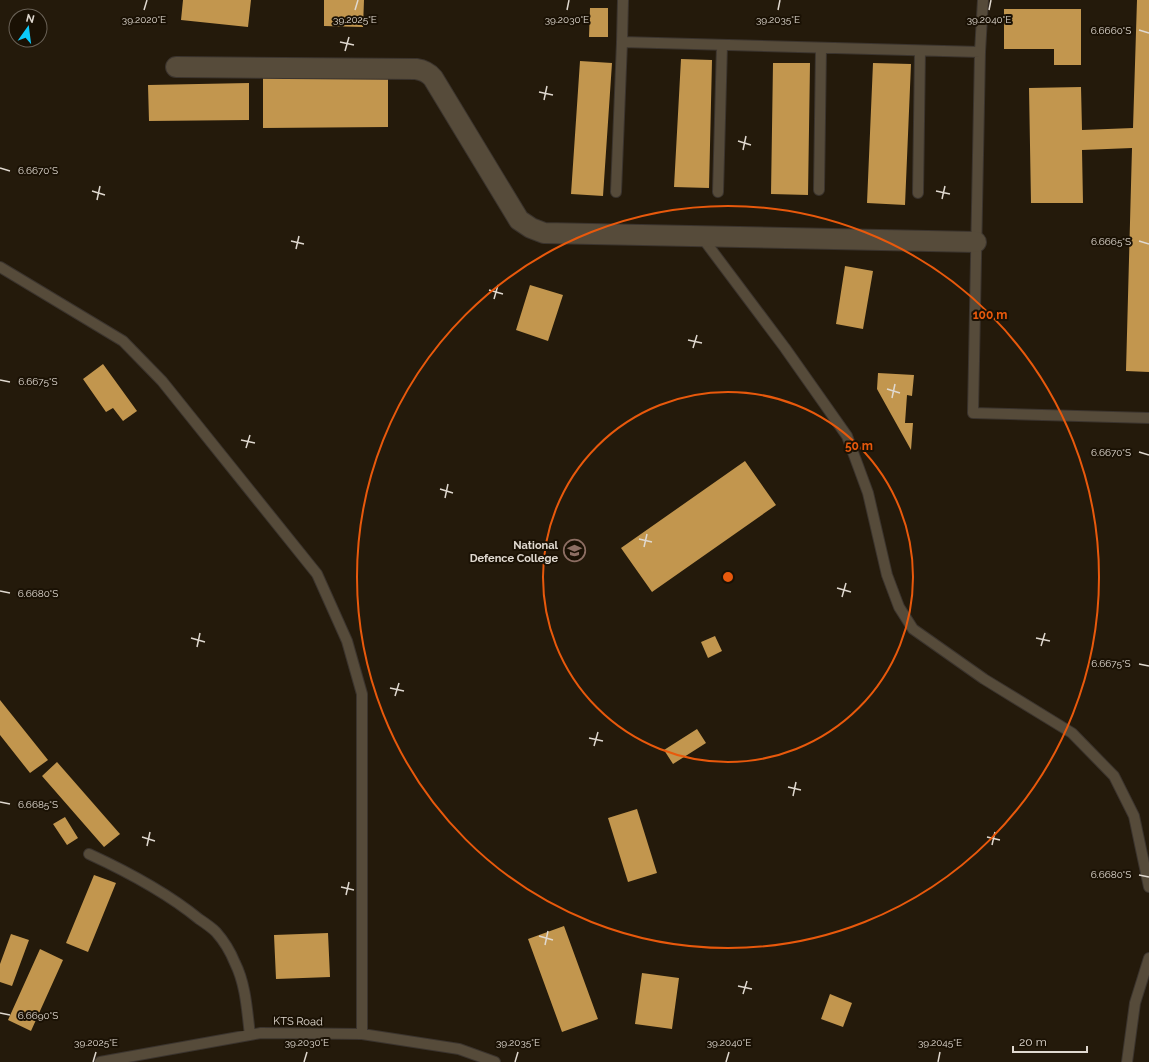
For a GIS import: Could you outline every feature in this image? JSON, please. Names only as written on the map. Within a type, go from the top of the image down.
[{"type":"street","points":[[176,67],[416,68],[422,70],[433,78],[519,220],[531,228],[544,233],[976,242]]},
{"type":"lane","points":[[616,192],[623,0]]},
{"type":"lane","points":[[983,0],[980,52],[973,413],[1149,418]]},
{"type":"lane","points":[[622,42],[980,52]]},
{"type":"lane","points":[[718,192],[722,45]]},
{"type":"lane","points":[[819,190],[821,48]]},
{"type":"lane","points":[[918,193],[920,51]]},
{"type":"lane","points":[[701,236],[786,348],[847,436],[868,493],[887,575],[899,606],[913,629],[984,679],[1072,733],[1114,776],[1134,816],[1149,887]]},
{"type":"lane","points":[[0,267],[123,341],[162,381],[317,574],[347,641],[362,694],[362,1034]]},
{"type":"lane","points":[[89,854],[127,872],[169,896],[216,932],[236,964],[244,991],[250,1035]]},
{"type":"lane","points":[[1127,1062],[1135,1003],[1149,958]]},
{"type":"lane","name":"KTS Road","points":[[100,1062],[261,1032],[362,1034],[459,1049],[495,1062]]},
{"type":"building","points":[[183,0],[251,0],[248,27],[181,20]]},
{"type":"building","points":[[324,0],[364,0],[363,27],[324,26]]},
{"type":"building","points":[[1137,0],[1149,0],[1149,372],[1126,371],[1132,148],[1082,150],[1083,203],[1031,203],[1029,88],[1081,87],[1082,130],[1133,128]]},
{"type":"building","points":[[590,8],[608,8],[608,37],[589,37]]},
{"type":"building","points":[[1004,9],[1081,9],[1081,65],[1054,65],[1054,49],[1004,49]]},
{"type":"building","points":[[681,59],[712,60],[709,188],[674,187]]},
{"type":"building","points":[[580,61],[612,63],[603,196],[571,194]]},
{"type":"building","points":[[773,63],[810,63],[808,195],[771,194]]},
{"type":"building","points":[[873,63],[911,64],[905,205],[867,203]]},
{"type":"building","points":[[388,77],[388,127],[263,128],[263,78]]},
{"type":"building","points":[[249,83],[249,120],[149,121],[148,85]]},
{"type":"building","points":[[845,266],[873,271],[863,329],[836,324]]},
{"type":"building","points":[[530,285],[563,295],[548,341],[516,330]]},
{"type":"building","points":[[103,364],[137,411],[123,421],[113,408],[106,412],[83,379]]},
{"type":"building","points":[[878,373],[914,375],[912,396],[907,395],[905,423],[913,423],[911,450],[877,389]]},
{"type":"building","points":[[745,461],[776,505],[652,592],[621,548]]},
{"type":"building","points":[[715,636],[722,651],[708,658],[701,642]]},
{"type":"building","points":[[0,700],[48,760],[30,773],[0,735]]},
{"type":"building","points":[[697,729],[706,743],[673,764],[664,750]]},
{"type":"building","points":[[57,762],[120,834],[104,847],[42,776]]},
{"type":"building","points":[[637,809],[657,873],[628,882],[608,818]]},
{"type":"building","points":[[65,817],[78,838],[67,845],[53,824]]},
{"type":"building","points":[[94,875],[116,883],[88,952],[66,943]]},
{"type":"building","points":[[564,926],[598,1019],[562,1032],[528,939]]},
{"type":"building","points":[[328,933],[330,977],[276,979],[274,935]]},
{"type":"building","points":[[11,934],[29,940],[12,986],[0,982],[0,964]]},
{"type":"building","points":[[40,949],[63,960],[31,1031],[8,1020]]},
{"type":"building","points":[[642,973],[679,978],[672,1029],[635,1024]]},
{"type":"building","points":[[830,994],[852,1003],[843,1027],[821,1019]]},
{"type":"place","name":"National Defence College","points":[[574,551]]}]
